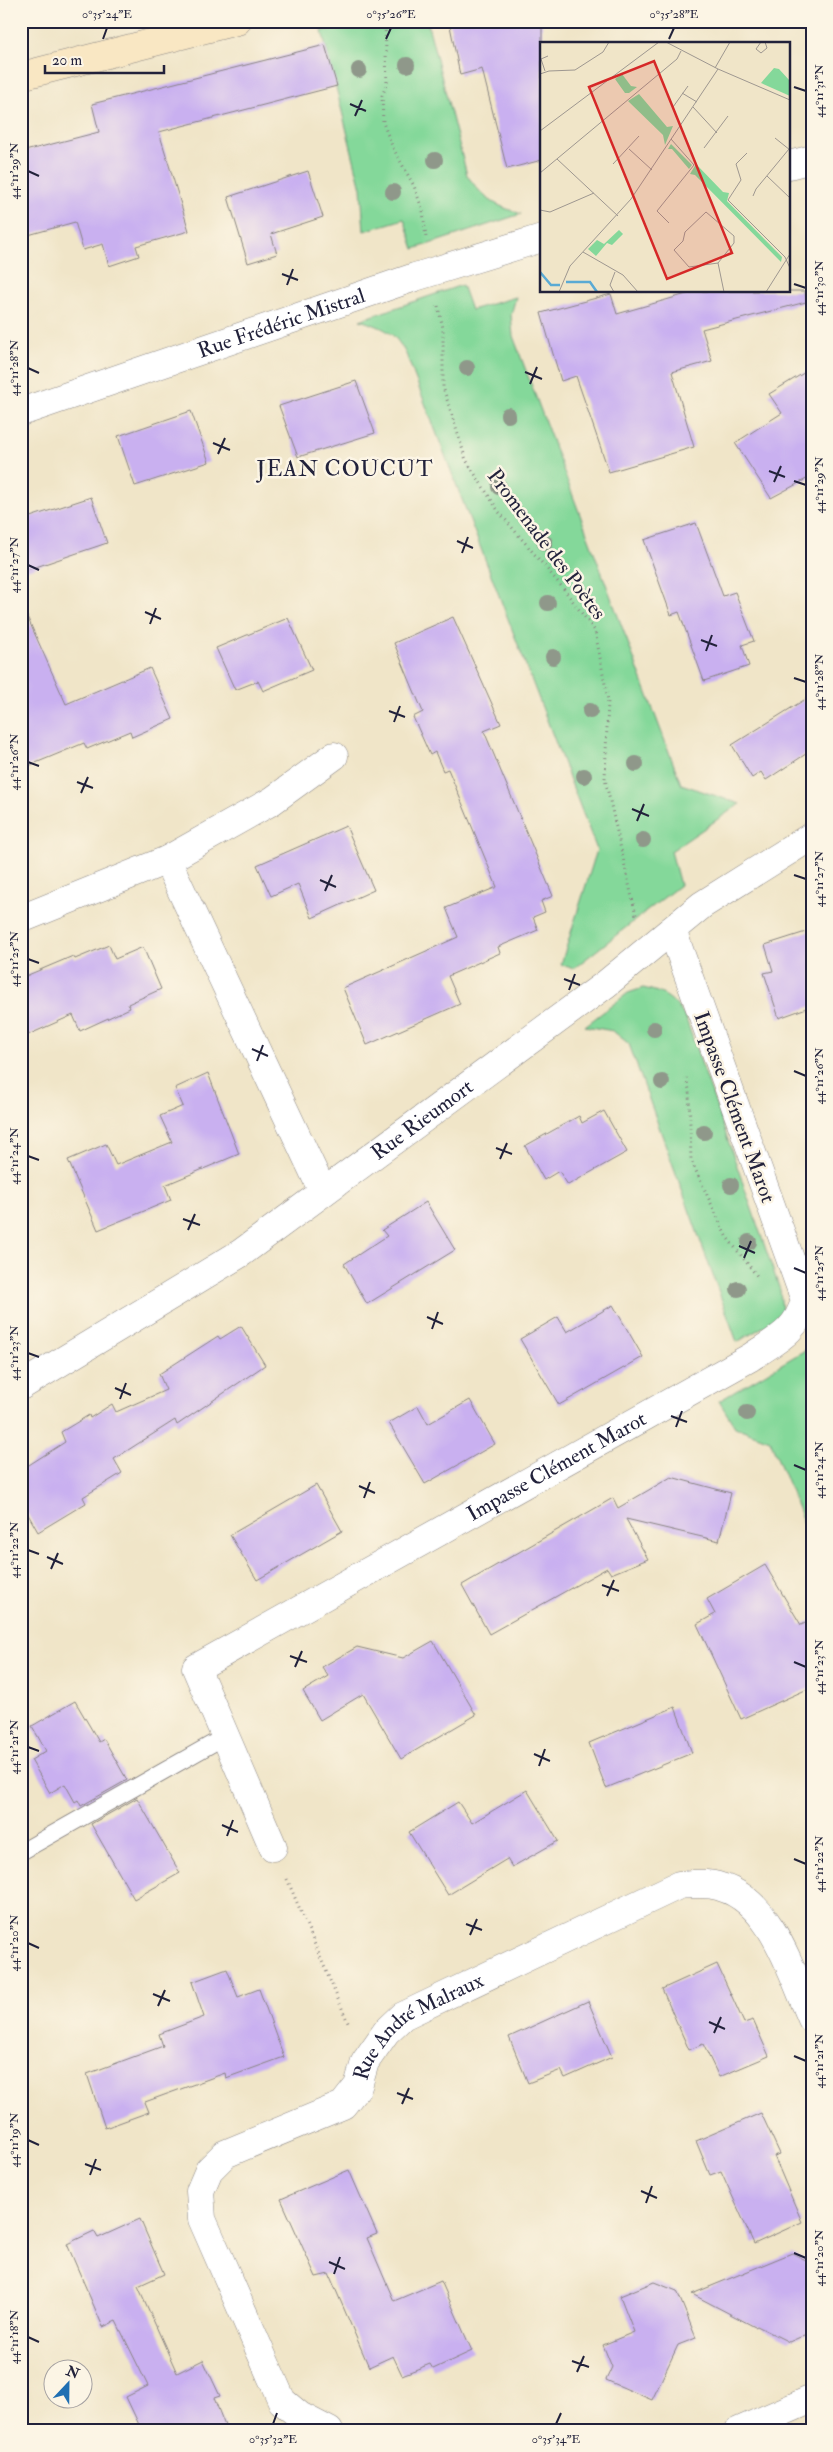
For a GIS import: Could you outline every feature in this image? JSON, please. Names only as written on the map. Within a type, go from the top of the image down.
[{"type":"main road","points":[[21,76],[237,21]]},
{"type":"street","points":[[790,165],[812,159]]},
{"type":"street","name":"Rue Frédéric Mistral","points":[[21,412],[430,272],[540,239]]},
{"type":"street","points":[[21,919],[167,860],[272,802],[334,756]]},
{"type":"street","name":"Rue Rieumort","points":[[21,1386],[241,1253],[606,984],[702,905],[812,836]]},
{"type":"street","points":[[167,860],[323,1192]]},
{"type":"street","name":"Impasse Clément Marot","points":[[273,1847],[224,1737],[196,1668],[751,1357],[789,1331],[801,1316],[805,1300],[672,930]]},
{"type":"street","name":"Rue André Malraux","points":[[329,2431],[300,2416],[282,2401],[202,2219],[200,2191],[209,2170],[224,2154],[343,2105],[358,2086],[365,2062],[386,2032],[403,2016],[679,1885],[708,1884],[723,1887],[746,1898],[770,1924],[812,2019]]},
{"type":"street","points":[[739,2431],[812,2399]]},
{"type":"lane","points":[[21,1852],[224,1737]]},
{"type":"path","name":"Promenade des Poètes","points":[[385,21],[386,83],[382,96],[383,123],[393,148],[414,186],[423,211],[430,272],[442,328],[443,387],[466,460],[499,512],[595,631],[608,700],[605,778],[645,953]]},
{"type":"path","points":[[684,1070],[689,1089],[691,1160],[726,1236],[760,1278]]},
{"type":"path","points":[[273,1847],[365,2062]]},
{"type":"green space","points":[[361,21],[427,21],[467,175],[490,200],[521,214],[414,249],[404,219],[364,231],[361,188],[322,31]]},
{"type":"green space","points":[[462,285],[471,310],[516,297],[511,315],[513,336],[681,784],[740,804],[671,851],[680,885],[573,969],[561,964],[597,850],[406,354],[402,346],[388,331],[360,320]]},
{"type":"green space","points":[[643,988],[658,992],[669,998],[686,1019],[780,1290],[782,1311],[770,1323],[737,1342],[629,1044],[613,1031],[585,1026],[628,993]]},
{"type":"green space","points":[[812,1346],[812,1543],[770,1440],[735,1427],[719,1401]]},
{"type":"building","points":[[449,21],[542,21],[542,42],[540,42],[540,161],[507,169],[482,69],[460,75]]},
{"type":"building","points":[[325,45],[337,86],[159,132],[189,231],[136,246],[139,256],[109,266],[103,244],[83,250],[75,222],[21,237],[21,152],[99,132],[92,104]]},
{"type":"building","points":[[308,171],[323,217],[271,234],[277,254],[248,263],[228,197]]},
{"type":"building","points":[[805,291],[806,302],[702,329],[712,361],[672,372],[694,447],[609,472],[576,376],[561,381],[541,313],[611,294],[617,314],[694,292]]},
{"type":"building","points":[[812,368],[812,476],[771,498],[735,443],[782,413],[769,394]]},
{"type":"building","points":[[356,381],[375,433],[298,457],[279,406]]},
{"type":"building","points":[[191,411],[209,462],[135,486],[118,436]]},
{"type":"building","points":[[91,497],[107,543],[21,572],[21,520]]},
{"type":"building","points":[[696,523],[723,596],[735,592],[754,641],[742,645],[749,666],[704,681],[679,612],[671,615],[644,540]]},
{"type":"building","points":[[21,603],[66,704],[150,668],[173,719],[132,737],[130,731],[87,749],[84,743],[21,769]]},
{"type":"building","points":[[453,617],[501,724],[484,731],[553,896],[541,901],[545,912],[533,917],[538,930],[498,947],[500,953],[448,976],[460,1004],[367,1045],[343,988],[458,937],[446,908],[497,887],[448,769],[443,771],[435,752],[430,755],[413,717],[423,712],[394,643]]},
{"type":"building","points":[[288,618],[312,670],[263,691],[258,681],[235,690],[216,648]]},
{"type":"building","points":[[812,695],[812,750],[766,780],[761,772],[752,778],[732,745]]},
{"type":"building","points":[[346,826],[374,890],[312,918],[298,884],[271,896],[257,865]]},
{"type":"building","points":[[812,930],[812,1006],[779,1018],[764,973],[773,971],[765,945]]},
{"type":"building","points":[[109,945],[115,959],[143,947],[161,989],[128,1004],[130,1008],[80,1031],[73,1015],[21,1038],[21,978],[73,956],[75,959]]},
{"type":"building","points":[[208,1073],[239,1154],[165,1185],[171,1200],[98,1230],[68,1160],[106,1144],[116,1165],[172,1142],[160,1116],[183,1106],[175,1088]]},
{"type":"building","points":[[604,1111],[627,1152],[568,1185],[559,1171],[544,1180],[525,1146],[579,1116],[582,1123]]},
{"type":"building","points":[[426,1202],[455,1250],[367,1304],[344,1264],[387,1236],[382,1230]]},
{"type":"building","points":[[613,1305],[643,1357],[559,1405],[520,1339],[558,1317],[567,1332]]},
{"type":"building","points":[[241,1326],[265,1365],[177,1425],[175,1420],[114,1459],[122,1473],[83,1497],[86,1503],[38,1532],[21,1502],[21,1470],[65,1442],[61,1432],[89,1415],[90,1418],[112,1404],[116,1412],[166,1390],[159,1374],[218,1336],[220,1339]]},
{"type":"building","points":[[470,1400],[495,1444],[425,1484],[389,1423],[418,1406],[428,1424]]},
{"type":"building","points":[[671,1477],[731,1493],[719,1541],[626,1519],[648,1559],[611,1574],[607,1568],[489,1634],[462,1585],[613,1498],[618,1508]]},
{"type":"building","points":[[316,1485],[342,1531],[257,1580],[230,1535]]},
{"type":"building","points":[[765,1565],[801,1625],[812,1620],[812,1687],[741,1719],[697,1624],[715,1614],[707,1599]]},
{"type":"building","points":[[433,1641],[476,1715],[401,1759],[363,1694],[320,1720],[303,1691],[328,1676],[322,1667],[357,1647],[403,1658]]},
{"type":"building","points":[[75,1701],[99,1742],[104,1739],[127,1780],[81,1806],[78,1800],[75,1802],[65,1784],[50,1793],[31,1760],[46,1751],[32,1726]]},
{"type":"building","points":[[675,1707],[692,1753],[606,1788],[589,1743]]},
{"type":"building","points":[[527,1790],[558,1841],[512,1867],[507,1859],[448,1895],[409,1832],[458,1802],[472,1823]]},
{"type":"building","points":[[137,1798],[180,1873],[134,1899],[91,1824]]},
{"type":"building","points":[[717,1964],[744,2023],[753,2020],[769,2056],[719,2077],[703,2044],[689,2050],[662,1989]]},
{"type":"building","points":[[227,1969],[238,1997],[259,1989],[284,2057],[226,2078],[225,2073],[145,2102],[149,2112],[105,2128],[87,2074],[163,2046],[159,2034],[204,2017],[192,1982]]},
{"type":"building","points":[[588,2001],[612,2057],[565,2078],[561,2070],[528,2083],[509,2037]]},
{"type":"building","points":[[761,2113],[780,2154],[774,2156],[802,2222],[754,2244],[721,2171],[710,2175],[696,2141]]},
{"type":"building","points":[[349,2170],[377,2234],[367,2238],[394,2301],[441,2281],[472,2351],[433,2369],[430,2364],[402,2375],[393,2356],[369,2367],[329,2274],[316,2277],[281,2199]]},
{"type":"building","points":[[140,2219],[164,2274],[138,2286],[177,2373],[203,2360],[220,2396],[214,2398],[227,2431],[142,2431],[126,2397],[148,2386],[116,2321],[103,2327],[67,2244],[94,2231],[98,2238]]},
{"type":"building","points":[[792,2253],[812,2263],[812,2332],[789,2342],[757,2326],[755,2327],[692,2294]]},
{"type":"building","points":[[654,2282],[677,2291],[696,2338],[678,2345],[652,2400],[606,2380],[612,2367],[603,2345],[634,2332],[620,2296]]},
{"type":"district","name":"JEAN COUCUT","points":[[345,468]]}]
